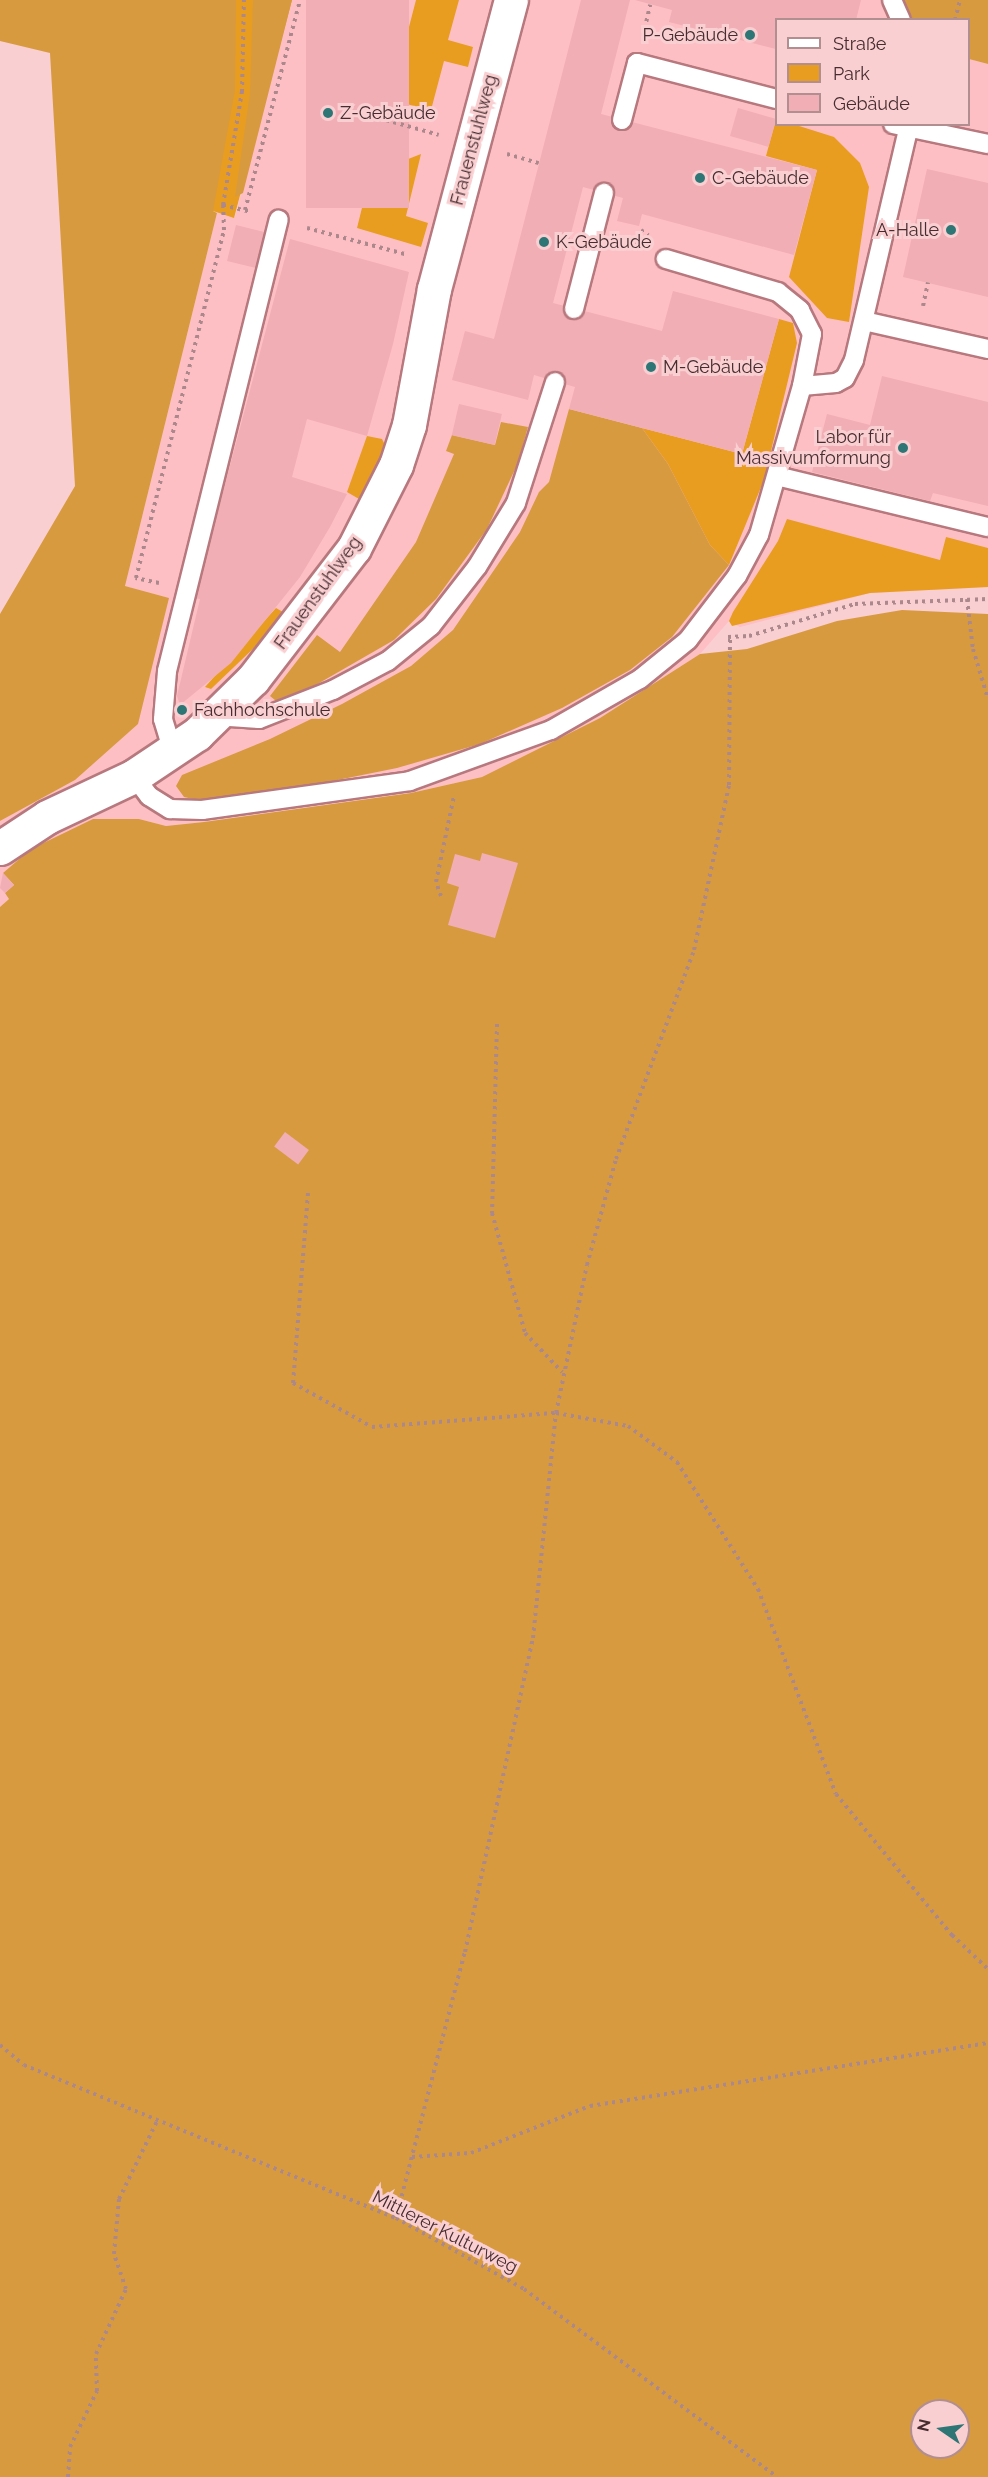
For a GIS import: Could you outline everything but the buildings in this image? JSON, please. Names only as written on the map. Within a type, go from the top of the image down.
[{"type":"street","name":"Frauenstuhlweg","points":[[0,848],[47,817],[134,776],[173,752],[215,717],[253,679],[309,609],[370,519],[396,465],[409,425],[426,324],[511,0]]},
{"type":"lane","points":[[892,0],[900,18]]},
{"type":"lane","points":[[622,120],[637,63],[775,98]]},
{"type":"lane","points":[[802,386],[825,385],[845,378],[854,360],[907,135],[914,127],[988,144]]},
{"type":"lane","points":[[574,309],[603,192]]},
{"type":"lane","points":[[173,752],[163,719],[163,693],[279,220]]},
{"type":"lane","points":[[134,776],[149,796],[170,809],[202,810],[410,781],[551,730],[640,679],[688,640],[737,576],[759,535],[802,386],[812,334],[794,304],[763,286],[666,259]]},
{"type":"lane","points":[[864,321],[988,350]]},
{"type":"lane","points":[[215,717],[259,719],[333,690],[388,661],[431,626],[477,567],[516,503],[555,382]]},
{"type":"lane","points":[[777,476],[988,527]]},
{"type":"path","points":[[187,590],[136,578],[224,230],[223,205],[242,92],[244,0]]},
{"type":"path","points":[[245,210],[300,0]]},
{"type":"path","points":[[956,18],[960,0]]},
{"type":"path","points":[[223,205],[251,212]]},
{"type":"path","points":[[312,230],[441,264]]},
{"type":"path","points":[[967,599],[973,649],[988,699]]},
{"type":"path","points":[[688,640],[749,636],[855,604],[988,599]]},
{"type":"path","points":[[396,2218],[465,1952],[533,1638],[556,1413],[563,1373],[616,1159],[694,950],[729,785],[730,637]]},
{"type":"path","points":[[441,896],[436,882],[455,800],[447,769]]},
{"type":"path","points":[[497,1024],[492,1213],[525,1333],[563,1373]]},
{"type":"path","points":[[308,1193],[293,1383],[372,1427],[556,1413],[628,1426],[677,1462],[758,1589],[836,1794],[952,1935],[988,1969]]},
{"type":"path","points":[[412,2157],[471,2153],[590,2106],[988,2043]]},
{"type":"path","name":"Mittlerer Kulturweg","points":[[0,2045],[24,2065],[396,2218],[524,2289],[777,2477]]},
{"type":"path","points":[[68,2477],[70,2447],[97,2391],[96,2354],[126,2289],[114,2254],[119,2199],[157,2121]]},
{"type":"shaded area","points":[[0,0],[236,0],[235,90],[213,211],[217,213],[125,586],[169,598],[138,724],[75,780],[0,821],[0,614],[75,486],[50,53],[0,41]]},
{"type":"shaded area","points":[[253,0],[292,0],[243,193],[235,197],[250,93]]},
{"type":"shaded area","points":[[292,0],[900,0],[909,18],[775,18],[775,126],[970,126],[970,59],[988,64],[988,587],[870,593],[740,627],[729,621],[700,654],[600,718],[482,777],[411,793],[204,822],[166,826],[139,819],[93,819],[4,873],[14,885],[9,899],[0,907],[0,821],[75,780],[168,598],[125,586],[217,213],[235,217]]},
{"type":"shaded area","points":[[900,0],[988,0],[988,64],[970,59],[970,18],[909,18]]},
{"type":"shaded area","points":[[569,409],[642,428],[668,464],[710,545],[729,565],[672,637],[630,670],[562,708],[480,744],[397,768],[288,790],[202,801],[184,797],[176,786],[182,775],[270,739],[342,704],[411,666],[453,630],[520,532],[539,492],[549,482]]},
{"type":"shaded area","points":[[501,422],[528,427],[518,463],[487,529],[436,599],[394,640],[281,705],[270,696],[317,635],[340,652],[416,542],[454,454],[446,451],[452,435],[495,445]]},
{"type":"shaded area","points":[[902,610],[988,614],[988,2477],[0,2477],[0,907],[9,899],[5,893],[14,885],[3,873],[31,849],[93,819],[139,819],[166,826],[204,822],[411,793],[482,777],[600,718],[700,654],[747,649],[837,621]]},
{"type":"green space","points":[[0,0],[292,0],[234,218],[213,211]]},
{"type":"green space","points":[[416,0],[459,0],[448,40],[473,47],[468,67],[444,61],[431,110],[390,100]]},
{"type":"green space","points":[[775,123],[775,126],[799,126],[834,137],[860,163],[869,187],[849,322],[827,318],[789,277],[817,170],[766,156]]},
{"type":"green space","points":[[378,143],[387,145],[398,163],[421,154],[406,216],[428,223],[421,247],[357,228]]},
{"type":"green space","points":[[779,319],[793,323],[797,343],[764,480],[729,565],[710,545],[668,464],[642,428],[742,454]]},
{"type":"green space","points":[[367,436],[382,439],[386,447],[359,499],[347,492]]},
{"type":"green space","points":[[787,519],[940,560],[946,537],[988,548],[988,587],[870,593],[732,626],[729,621],[733,612],[778,541]]},
{"type":"green space","points":[[276,608],[283,612],[258,644],[211,689],[205,687]]},
{"type":"place","name":"P-Gebäude","points":[[750,35]]},
{"type":"place","name":"Z-Gebäude","points":[[328,113]]},
{"type":"place","name":"C-Gebäude","points":[[700,178]]},
{"type":"place","name":"A-Halle","points":[[951,230]]},
{"type":"place","name":"K-Gebäude","points":[[544,242]]},
{"type":"place","name":"M-Gebäude","points":[[651,367]]},
{"type":"place","name":"Labor für Massivumformung","points":[[903,448]]},
{"type":"place","name":"Fachhochschule","points":[[182,710]]}]
